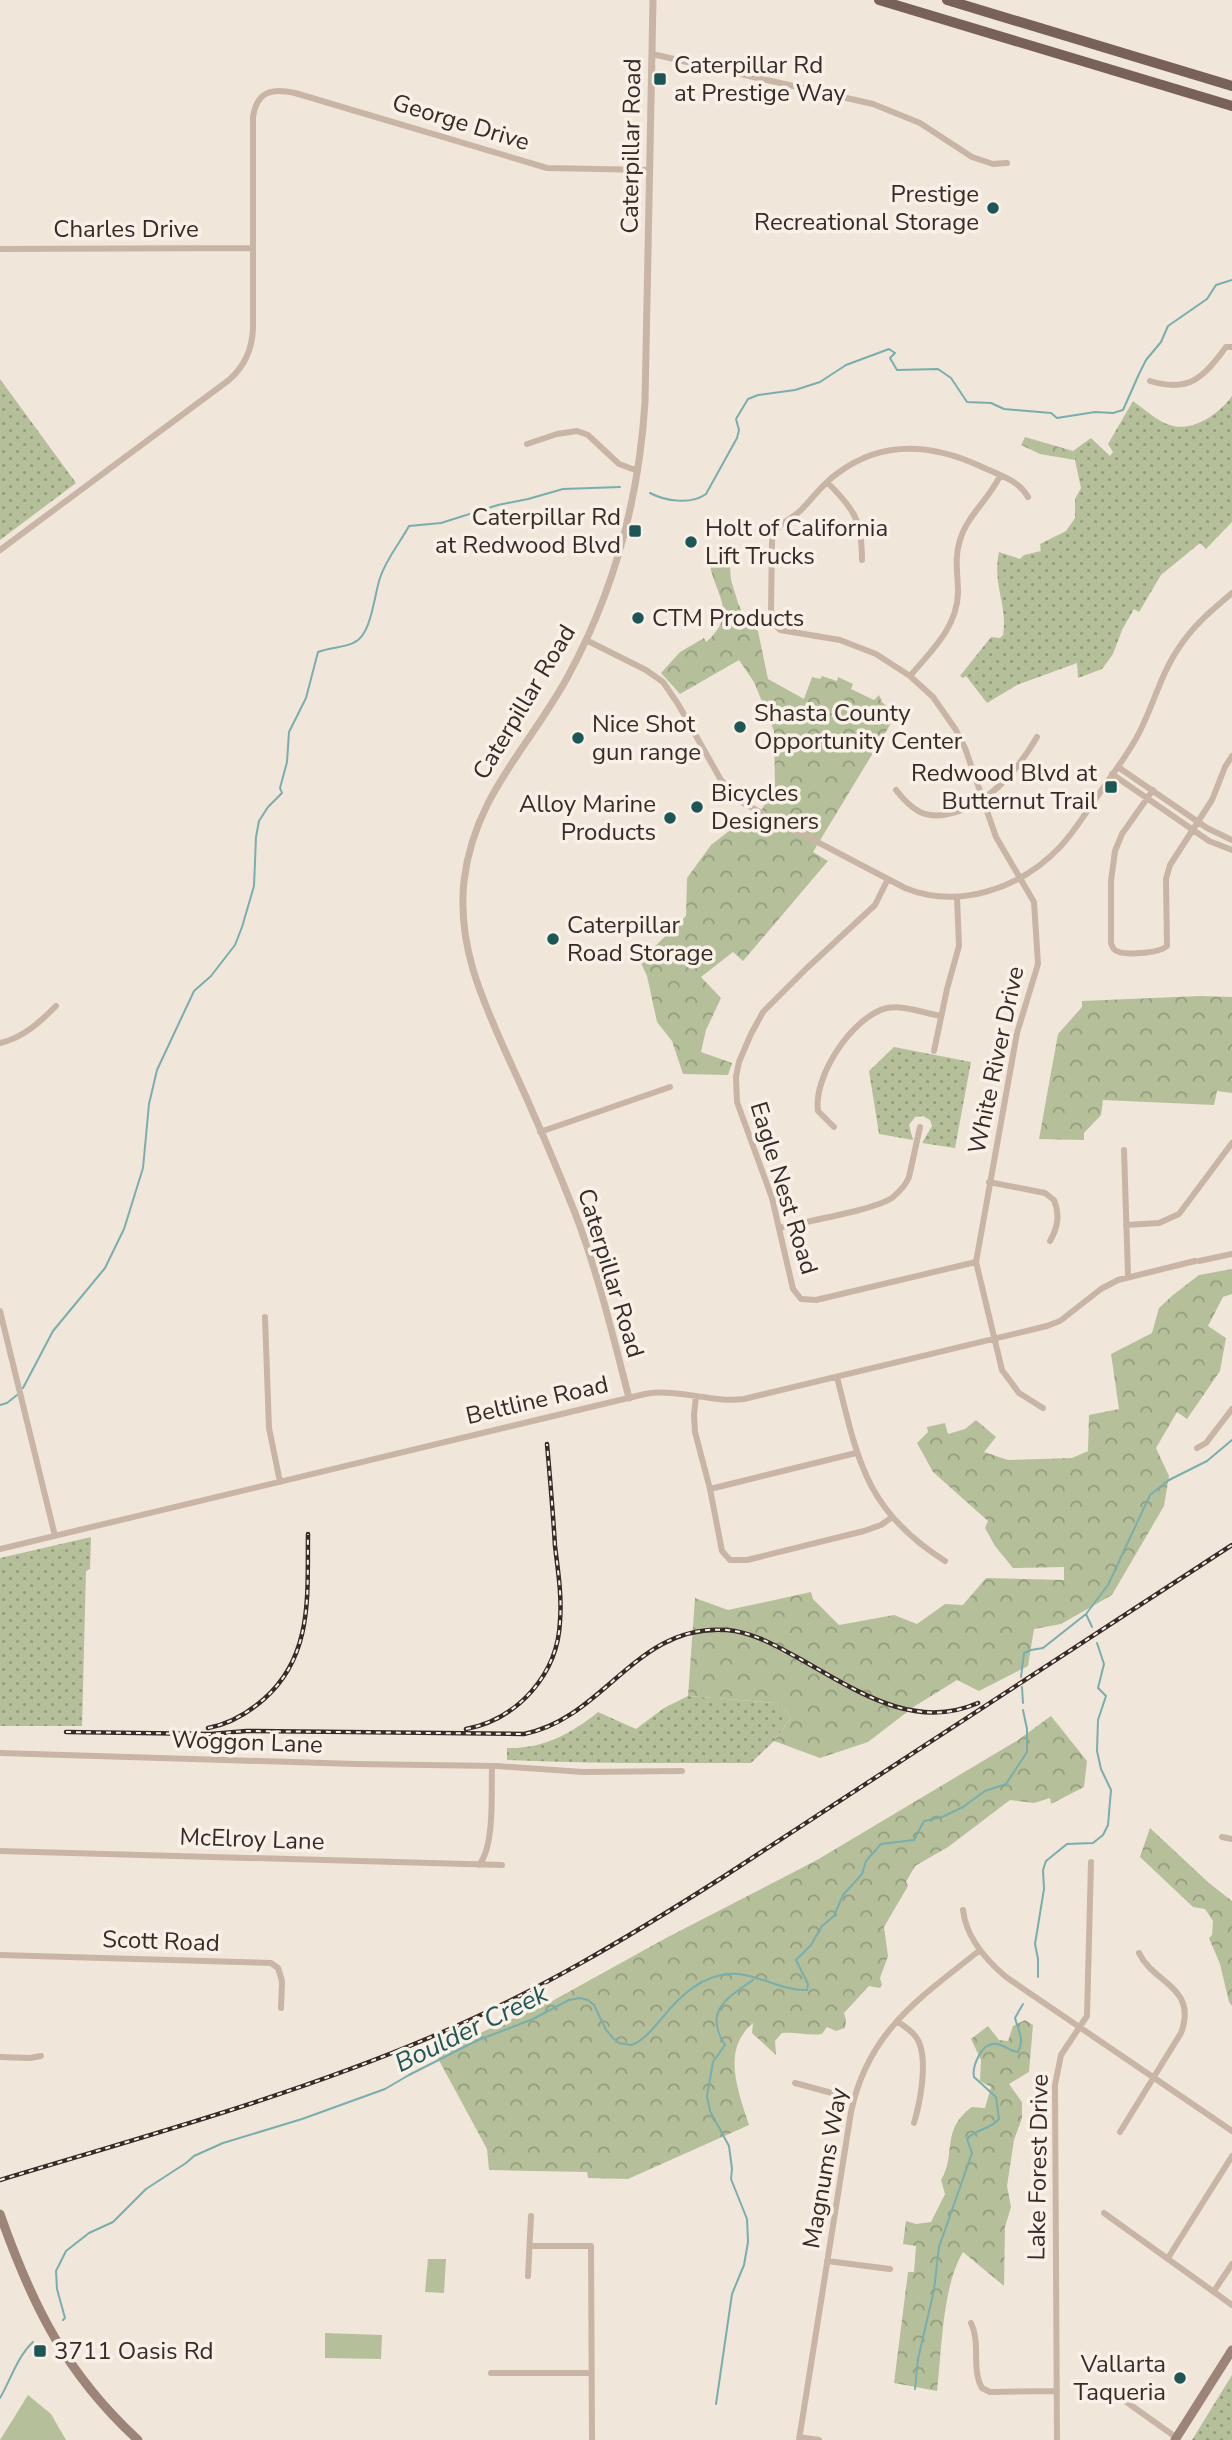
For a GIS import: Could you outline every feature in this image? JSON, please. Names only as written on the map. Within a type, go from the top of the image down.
[{"type":"main road","points":[[879,0],[1232,106]]},
{"type":"main road","points":[[947,0],[1232,86]]},
{"type":"main road","points":[[0,2214],[23,2277],[60,2350],[105,2408],[138,2440]]},
{"type":"main road","points":[[1176,2439],[1232,2350]]},
{"type":"street","name":"Caterpillar Road","points":[[629,1398],[591,1256],[474,975],[464,930],[464,880],[472,841],[486,804],[557,694],[586,640],[619,554],[638,471],[645,401],[653,0]]},
{"type":"street","points":[[652,54],[873,104],[920,123],[972,157],[993,164],[1007,163]]},
{"type":"street","name":"George Drive","points":[[253,248],[253,117],[255,107],[272,91],[295,93],[547,168],[650,170]]},
{"type":"street","points":[[0,550],[241,369],[252,340],[253,248]]},
{"type":"street","name":"Charles Drive","points":[[0,249],[253,248]]},
{"type":"street","points":[[1150,381],[1169,387],[1190,384],[1226,348],[1232,347]]},
{"type":"street","points":[[527,444],[557,434],[577,431],[589,435],[619,464],[638,471]]},
{"type":"street","points":[[862,560],[861,534],[856,516],[848,503],[827,482],[859,460],[905,448],[937,451],[1020,485],[1028,497]]},
{"type":"street","points":[[911,676],[952,622],[957,606],[956,553],[960,537],[969,521],[990,496],[1000,476]]},
{"type":"street","name":"White River Drive","points":[[827,482],[799,512],[777,528],[773,535],[771,610],[774,624],[783,631],[827,637],[861,647],[897,666],[933,697],[951,721],[965,748],[1001,848],[1034,902],[1038,964],[1017,1033],[976,1262],[999,1363],[1012,1386],[1043,1408]]},
{"type":"street","points":[[586,640],[646,670],[663,682],[721,780],[743,803],[919,894],[957,897],[1003,887],[1045,861],[1062,845],[1135,740],[1159,681],[1180,645],[1202,619],[1232,593]]},
{"type":"street","points":[[895,790],[922,813],[950,814],[971,807],[983,800],[1010,775],[1025,758],[1037,737]]},
{"type":"street","points":[[1153,790],[1122,834],[1115,851],[1111,881],[1111,940],[1114,949],[1120,952],[1164,950],[1168,944],[1167,873],[1212,800],[1232,756]]},
{"type":"street","points":[[1118,767],[1216,833],[1232,840]]},
{"type":"street","points":[[1112,774],[1209,841],[1232,850]]},
{"type":"street","name":"Eagle Nest Road","points":[[887,879],[875,905],[763,1012],[739,1062],[736,1077],[737,1102],[772,1198],[793,1289],[801,1299],[820,1299],[976,1262]]},
{"type":"street","points":[[934,1051],[959,946],[957,897]]},
{"type":"street","points":[[0,1043],[13,1040],[30,1030],[56,1006]]},
{"type":"street","points":[[834,1128],[818,1111],[818,1095],[827,1067],[848,1037],[869,1017],[883,1009],[897,1007],[941,1016]]},
{"type":"street","points":[[540,1132],[670,1087]]},
{"type":"street","points":[[779,1228],[874,1205],[893,1197],[909,1177],[919,1127]]},
{"type":"street","points":[[1126,1225],[1153,1224],[1179,1214],[1232,1143]]},
{"type":"street","points":[[1124,1150],[1128,1276]]},
{"type":"street","points":[[989,1182],[1035,1191],[1054,1200],[1058,1221],[1050,1241]]},
{"type":"street","name":"Beltline Road","points":[[0,1549],[629,1398],[678,1392],[721,1400],[744,1399],[993,1340],[1060,1321],[1101,1289],[1128,1276],[1232,1254]]},
{"type":"street","points":[[0,1311],[54,1536]]},
{"type":"street","points":[[265,1317],[269,1428],[280,1482]]},
{"type":"street","points":[[837,1377],[856,1453],[871,1489],[891,1518],[915,1541],[945,1561]]},
{"type":"street","points":[[696,1396],[694,1421],[722,1551],[727,1559],[747,1560],[864,1531],[891,1518]]},
{"type":"street","points":[[1197,1448],[1206,1443],[1232,1409]]},
{"type":"street","points":[[710,1489],[856,1453]]},
{"type":"street","name":"Woggon Lane","points":[[0,1754],[492,1766],[583,1772],[682,1771]]},
{"type":"street","points":[[479,1865],[485,1858],[489,1841],[492,1766]]},
{"type":"street","points":[[1222,1837],[1232,1839]]},
{"type":"street","name":"McElroy Lane","points":[[0,1851],[502,1865]]},
{"type":"street","name":"Lake Forest Drive","points":[[1057,2440],[1055,2085],[1062,2055],[1087,2019],[1091,1862]]},
{"type":"street","points":[[963,1910],[966,1928],[980,1950],[1010,1980],[1232,2131]]},
{"type":"street","name":"Magnums Way","points":[[799,2438],[854,2099],[866,2065],[897,2021],[928,1990],[980,1950]]},
{"type":"street","points":[[1120,2132],[1181,2033],[1184,2012],[1177,1992],[1146,1965],[1139,1954]]},
{"type":"street","name":"Scott Road","points":[[0,1955],[271,1963],[278,1968],[282,1981],[281,2008]]},
{"type":"street","points":[[897,2021],[920,2043],[920,2101],[914,2123]]},
{"type":"street","points":[[0,2057],[41,2056]]},
{"type":"street","points":[[795,2083],[854,2099]]},
{"type":"street","points":[[1168,2258],[1232,2156]]},
{"type":"street","points":[[1104,2213],[1232,2305]]},
{"type":"street","points":[[528,2276],[531,2216]]},
{"type":"street","points":[[531,2246],[591,2246],[592,2440]]},
{"type":"street","points":[[827,2261],[890,2269]]},
{"type":"street","points":[[1214,2291],[1232,2264]]},
{"type":"street","points":[[971,2323],[977,2339],[977,2374],[982,2388],[990,2392],[1057,2391]]},
{"type":"street","points":[[491,2373],[590,2374]]},
{"type":"street","points":[[1111,2391],[1176,2439]]},
{"type":"street","points":[[799,2438],[819,2440]]},
{"type":"green space","points":[[0,379],[76,483],[0,540]]},
{"type":"green space","points":[[1232,396],[1232,522],[1206,549],[1200,543],[1161,575],[1139,612],[1134,609],[1113,654],[1102,669],[1078,678],[1077,663],[1017,685],[987,703],[966,676],[960,676],[991,637],[1000,638],[1003,635],[1004,614],[997,575],[999,552],[1020,559],[1024,555],[1041,551],[1040,544],[1066,531],[1075,518],[1075,499],[1081,488],[1073,451],[1091,438],[1110,456],[1113,452],[1108,444],[1133,401],[1160,421],[1179,427],[1205,420]]},
{"type":"green space","points":[[1025,437],[1073,451],[1075,460],[1040,454],[1021,445]]},
{"type":"green space","points":[[729,554],[731,580],[738,603],[745,619],[758,631],[768,679],[804,699],[812,677],[820,679],[822,676],[837,681],[838,677],[853,684],[851,689],[874,700],[879,695],[882,702],[896,715],[813,852],[828,861],[743,961],[733,952],[701,977],[721,998],[706,1030],[701,1052],[732,1063],[728,1075],[683,1074],[672,1041],[657,1022],[647,976],[640,961],[686,916],[687,878],[711,845],[746,818],[755,821],[775,787],[774,731],[754,682],[739,660],[680,694],[661,673],[680,652],[704,638],[706,642],[716,632],[721,623],[723,606],[710,566],[719,556]]},
{"type":"green space","points":[[1232,997],[1232,1093],[1217,1091],[1214,1105],[1103,1100],[1101,1115],[1084,1133],[1084,1140],[1039,1139],[1058,1034],[1082,1007],[1082,1001]]},
{"type":"green space","points":[[894,1047],[971,1062],[955,1148],[922,1143],[932,1126],[930,1120],[923,1116],[915,1117],[909,1125],[913,1140],[879,1134],[869,1071]]},
{"type":"green space","points":[[1232,1269],[1232,1294],[1223,1297],[1208,1326],[1226,1338],[1220,1371],[1187,1419],[1177,1412],[1156,1448],[1169,1476],[1164,1506],[1112,1595],[1061,1624],[1034,1629],[1028,1666],[979,1691],[957,1680],[915,1706],[868,1742],[820,1758],[774,1741],[791,1718],[782,1706],[775,1703],[688,1696],[695,1598],[728,1610],[811,1592],[813,1599],[839,1625],[894,1615],[917,1624],[945,1604],[963,1605],[986,1578],[1064,1580],[1064,1567],[1013,1568],[995,1546],[985,1528],[988,1521],[933,1472],[917,1443],[928,1432],[927,1427],[945,1423],[948,1434],[965,1429],[976,1420],[996,1437],[984,1452],[1008,1460],[1072,1458],[1088,1451],[1089,1415],[1119,1409],[1111,1354],[1152,1333],[1159,1308],[1199,1275]]},
{"type":"green space","points":[[91,1537],[90,1569],[86,1571],[82,1726],[0,1726],[0,1558]]},
{"type":"green space","points":[[688,1696],[775,1703],[782,1706],[791,1718],[774,1741],[751,1763],[507,1760],[507,1748],[533,1746],[556,1739],[598,1712],[636,1729],[664,1708]]},
{"type":"green space","points":[[1051,1716],[1087,1761],[1084,1787],[1051,1804],[1050,1798],[1034,1803],[1010,1800],[948,1847],[915,1866],[906,1882],[908,1886],[884,1927],[888,1956],[880,1978],[882,1985],[880,1988],[869,1986],[844,2013],[845,2028],[836,2031],[827,2027],[822,2034],[782,2033],[775,2041],[776,2055],[752,2033],[753,2023],[737,2045],[735,2058],[737,2084],[749,2125],[628,2179],[588,2178],[587,2172],[489,2170],[487,2149],[435,2053],[554,2000],[666,1938],[817,1860],[1018,1740]]},
{"type":"green space","points":[[1150,1828],[1232,1901],[1232,2006],[1209,1938],[1212,1935],[1213,1921],[1205,1909],[1193,1907],[1140,1857]]},
{"type":"green space","points":[[1025,2020],[1033,2025],[1029,2072],[1009,2084],[1022,2102],[1022,2118],[1014,2140],[1007,2186],[1011,2207],[1005,2227],[1004,2286],[963,2252],[956,2266],[947,2301],[937,2391],[894,2383],[908,2272],[914,2272],[916,2246],[903,2244],[906,2221],[916,2224],[931,2222],[945,2194],[941,2180],[946,2170],[956,2124],[972,2107],[985,2108],[991,2087],[980,2081],[981,2060],[971,2039],[988,2026],[999,2040],[1008,2041],[1013,2026]]},
{"type":"green space","points":[[428,2259],[446,2259],[444,2293],[425,2292]]},
{"type":"green space","points":[[325,2333],[382,2335],[381,2359],[325,2358]]},
{"type":"green space","points":[[1232,2375],[1232,2440],[1192,2440]]},
{"type":"green space","points":[[28,2395],[51,2414],[66,2440],[0,2440]]},
{"type":"waterway","points":[[650,493],[678,501],[693,500],[706,494],[737,438],[739,430],[736,419],[748,399],[820,382],[846,365],[889,349],[895,353],[890,358],[897,370],[938,369],[951,378],[967,402],[991,403],[1004,409],[1051,413],[1057,418],[1123,410],[1146,360],[1161,342],[1168,326],[1207,299],[1216,285],[1232,280]]},
{"type":"waterway","points":[[23,1388],[53,1331],[105,1268],[124,1229],[143,1168],[149,1104],[157,1070],[194,991],[211,976],[235,945],[242,927],[254,886],[259,821],[282,793],[280,788],[287,762],[289,732],[306,698],[318,652],[351,644],[361,637],[369,622],[383,571],[409,526],[441,523],[563,489],[620,487]]},
{"type":"waterway","points":[[0,1405],[17,1395]]},
{"type":"waterway","name":"Boulder Creek","points":[[1092,1627],[1086,1614],[1108,1585],[1150,1495],[1169,1480],[1207,1461],[1232,1440]]},
{"type":"waterway","name":"Boulder Creek","points":[[1021,1677],[1024,1653],[1043,1648],[1086,1614]]},
{"type":"waterway","points":[[1038,1977],[1035,1944],[1046,1861],[1067,1844],[1093,1843],[1103,1835],[1108,1825],[1111,1790],[1101,1769],[1097,1751],[1098,1720],[1106,1696],[1098,1688],[1104,1664],[1097,1643]]},
{"type":"waterway","name":"Boulder Creek","points":[[1022,1687],[1023,1703]]},
{"type":"waterway","name":"Boulder Creek","points":[[63,2320],[65,2318],[57,2289],[56,2271],[66,2251],[89,2233],[113,2222],[146,2189],[194,2156],[223,2143],[302,2119],[385,2089],[476,2041],[533,2019],[569,2000],[588,2000],[594,2005],[606,2030],[614,2039],[619,2043],[631,2045],[644,2037],[692,1988],[709,1979],[739,1974],[787,1988],[807,1990],[808,1984],[796,1960],[811,1945],[822,1926],[834,1916],[843,1895],[862,1874],[866,1861],[881,1844],[914,1840],[924,1821],[942,1817],[963,1807],[985,1791],[1006,1784],[1027,1752],[1027,1729],[1023,1710]]},
{"type":"waterway","points":[[716,2404],[732,2294],[744,2265],[748,2242],[747,2219],[731,2179],[729,2146],[710,2111],[707,2096],[713,2062],[725,2045],[716,2023],[717,2014],[727,2000],[753,1980]]},
{"type":"waterway","points":[[915,2389],[918,2359],[934,2290],[939,2247],[972,2153],[967,2139],[999,2119],[996,2097],[974,2077],[975,2067],[979,2055],[992,2044],[1018,2052],[1021,2039],[1015,2018],[1023,2004]]},
{"type":"waterway","name":"Boulder Creek","points":[[0,2398],[18,2361],[33,2342]]},
{"type":"railway","points":[[466,1729],[485,1724],[502,1715],[532,1691],[552,1659],[558,1640],[560,1593],[547,1444]]},
{"type":"railway","points":[[208,1728],[231,1721],[258,1704],[280,1682],[292,1663],[300,1643],[307,1601],[308,1534]]},
{"type":"railway","points":[[0,2180],[218,2114],[325,2078],[431,2037],[544,1983],[616,1943],[723,1877],[1232,1545]]},
{"type":"railway","points":[[66,1732],[524,1734],[552,1725],[577,1710],[644,1656],[668,1641],[695,1632],[727,1630],[768,1642],[858,1691],[904,1709],[953,1711],[978,1703]]},
{"type":"place","name":"Caterpillar Rd at Prestige Way","points":[[660,79]]},
{"type":"place","name":"Prestige Recreational Storage","points":[[993,208]]},
{"type":"place","name":"Caterpillar Rd at Redwood Blvd","points":[[635,531]]},
{"type":"place","name":"Holt of California Lift Trucks","points":[[691,542]]},
{"type":"place","name":"CTM Products","points":[[638,618]]},
{"type":"place","name":"Shasta County Opportunity Center","points":[[740,727]]},
{"type":"place","name":"Nice Shot gun range","points":[[578,738]]},
{"type":"place","name":"Redwood Blvd at Butternut Trail","points":[[1111,787]]},
{"type":"place","name":"Bicycles Designers","points":[[697,807]]},
{"type":"place","name":"Alloy Marine Products","points":[[670,818]]},
{"type":"place","name":"Caterpillar Road Storage","points":[[553,939]]},
{"type":"place","name":"3711 Oasis Rd","points":[[40,2351]]},
{"type":"place","name":"Vallarta Taqueria","points":[[1180,2378]]}]
